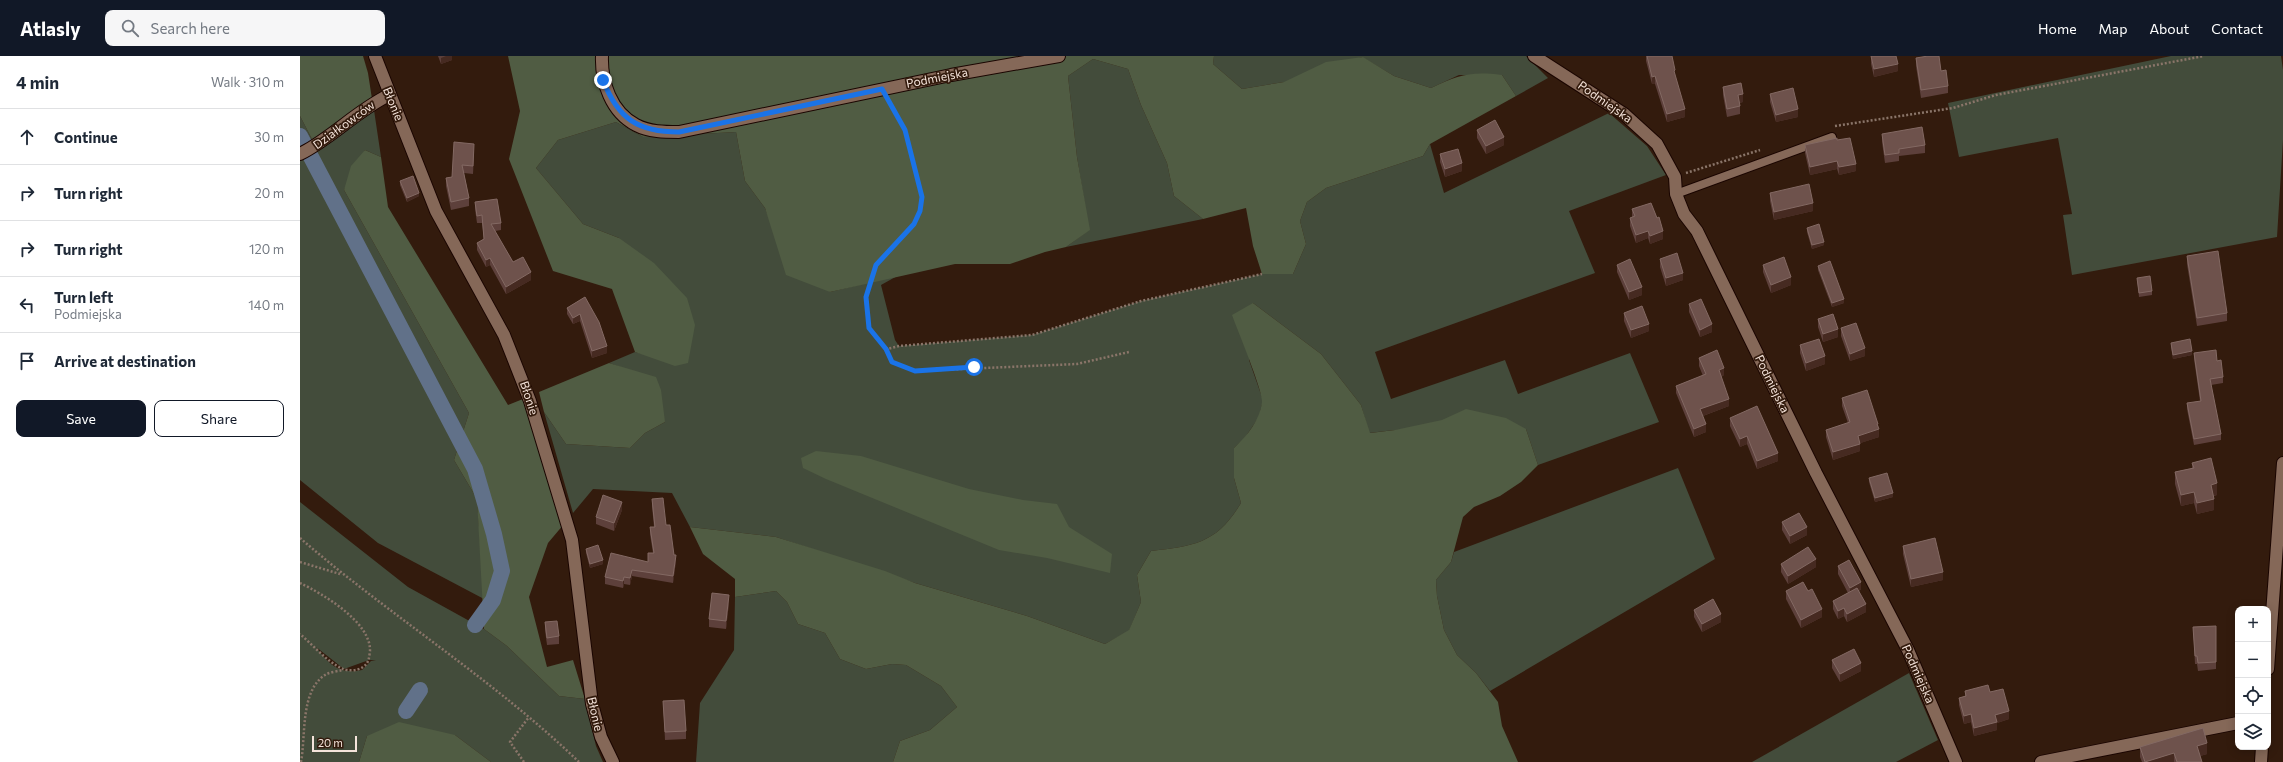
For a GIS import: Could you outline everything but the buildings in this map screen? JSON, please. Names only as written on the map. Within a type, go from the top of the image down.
[{"type":"street","name":"Błonie","points":[[375,56],[389,95],[436,211],[504,335],[530,401],[572,540],[592,704],[601,737],[613,762]]},
{"type":"street","name":"Podmiejska","points":[[602,56],[603,80],[609,96],[636,125],[662,132],[679,132],[882,89],[1059,56]]},
{"type":"street","name":"Podmiejska","points":[[1534,56],[1582,85],[1640,126],[1663,151],[1675,176],[1676,194],[1684,214],[1697,231],[1816,473],[1908,650],[1956,762]]},
{"type":"street","name":"Działkowców","points":[[300,154],[311,149],[353,116],[389,95]]},
{"type":"street","points":[[2270,642],[2283,463]]},
{"type":"street","points":[[2041,762],[2235,724]]},
{"type":"street","points":[[2261,762],[2262,750]]},
{"type":"lane","points":[[1676,194],[1832,137]]},
{"type":"path","points":[[1827,129],[1842,124],[1953,108],[1996,96],[2204,56]]},
{"type":"path","points":[[882,89],[905,130],[922,197],[920,211],[914,224],[876,265],[866,297],[869,328],[886,349],[892,362],[915,371],[1077,364],[1129,352]]},
{"type":"path","points":[[1675,176],[1762,149]]},
{"type":"path","points":[[886,349],[899,346],[1032,335],[1141,301],[1262,274]]},
{"type":"path","points":[[300,538],[342,574],[530,717],[579,762]]},
{"type":"path","points":[[300,562],[342,574]]},
{"type":"path","points":[[300,583],[321,593],[343,609],[367,637],[370,647],[369,660],[363,668],[344,670],[325,675],[312,691],[306,708],[305,743],[301,762]]},
{"type":"path","points":[[300,634],[333,664],[344,670]]},
{"type":"path","points":[[524,762],[510,742],[530,717]]},
{"type":"green space","points":[[300,56],[363,56],[368,73],[372,99],[313,141],[300,116]]},
{"type":"green space","points":[[508,56],[1214,56],[1213,64],[1242,89],[1284,82],[1326,62],[1363,57],[1394,76],[1431,88],[1465,75],[1502,75],[1516,96],[1430,144],[1423,156],[1326,188],[1307,202],[1300,221],[1306,244],[1293,274],[1262,274],[1253,246],[1246,208],[1203,219],[1174,196],[1167,163],[1141,105],[1128,69],[1093,59],[1068,76],[1077,157],[1090,230],[1066,247],[1045,252],[1010,264],[955,264],[830,292],[786,275],[765,208],[745,181],[736,132],[643,137],[616,122],[558,140],[536,168],[583,224],[619,238],[654,263],[687,298],[695,325],[688,363],[675,366],[635,352],[612,289],[553,271],[509,159],[520,111]]},
{"type":"green space","points":[[1214,56],[1526,56],[1548,78],[1516,96],[1502,75],[1459,75],[1431,88],[1394,76],[1362,57],[1288,84],[1284,82],[1242,89],[1213,64]]},
{"type":"green space","points":[[2171,56],[2281,56],[2283,70],[2283,140],[2277,237],[2072,275],[2063,215],[2072,214],[2058,138],[1959,157],[1948,103]]},
{"type":"green space","points":[[1093,59],[1128,69],[1141,105],[1167,163],[1174,196],[1203,219],[1066,247],[1089,230],[1077,157],[1068,76]]},
{"type":"green space","points":[[374,110],[381,157],[365,150],[344,190],[469,413],[454,460],[477,499],[484,599],[378,543],[300,480],[300,160],[305,159]]},
{"type":"green space","points":[[1609,113],[1647,146],[1666,175],[1569,211],[1595,273],[1375,352],[1391,399],[1505,360],[1518,394],[1630,353],[1659,422],[1538,465],[1526,429],[1395,430],[1369,433],[1361,405],[1321,354],[1253,303],[1249,360],[1263,400],[1259,417],[1244,439],[1234,448],[1234,478],[1241,503],[1223,527],[1204,540],[1180,547],[1151,551],[1137,575],[1141,602],[1129,631],[1105,644],[1027,616],[915,583],[776,537],[690,527],[672,493],[593,489],[573,513],[544,412],[566,444],[630,448],[645,433],[665,422],[629,370],[609,363],[635,352],[651,356],[619,238],[583,224],[536,168],[558,140],[616,122],[643,137],[736,132],[745,181],[765,208],[773,228],[830,292],[899,275],[881,285],[895,340],[899,346],[1032,335],[1141,301],[1262,274],[1293,274],[1306,244],[1300,221],[1307,202],[1326,188],[1423,156],[1430,144],[1444,193]]},
{"type":"green space","points":[[300,116],[313,141],[300,148]]},
{"type":"green space","points":[[365,150],[381,157],[388,207],[508,405],[523,399],[564,524],[548,543],[529,597],[547,667],[573,660],[585,699],[559,696],[507,646],[484,629],[477,499],[454,460],[469,413],[344,190],[351,166]]},
{"type":"green space","points":[[1253,303],[1321,354],[1361,405],[1370,433],[1395,430],[1442,420],[1466,409],[1506,418],[1526,429],[1538,465],[1521,482],[1500,496],[1474,507],[1463,517],[1451,562],[1436,580],[1437,596],[1444,630],[1457,655],[1476,673],[1498,702],[1502,726],[1518,762],[893,762],[900,741],[930,730],[957,707],[941,686],[906,665],[892,664],[866,669],[840,659],[825,633],[798,624],[787,602],[776,591],[735,597],[735,579],[703,554],[690,527],[776,537],[885,571],[915,583],[1027,616],[1105,644],[1129,630],[1141,602],[1137,575],[1151,551],[1180,547],[1204,540],[1223,527],[1241,503],[1234,478],[1234,448],[1244,438],[1256,421],[1262,402],[1254,373],[1232,315]]},
{"type":"green space","points":[[609,363],[656,377],[661,390],[665,422],[645,433],[630,448],[566,444],[544,412],[539,392]]},
{"type":"green space","points":[[816,451],[861,456],[969,489],[1023,500],[1057,504],[1069,527],[1112,554],[1110,573],[1047,558],[999,550],[826,479],[803,468],[801,458]]},
{"type":"green space","points":[[1678,468],[1715,559],[1490,691],[1476,673],[1457,655],[1444,630],[1437,596],[1436,580],[1451,562],[1454,552]]},
{"type":"green space","points":[[300,502],[408,587],[484,629],[507,646],[559,696],[585,699],[596,746],[603,762],[491,762],[455,735],[367,736],[359,762],[300,762]],"holes":[[[316,647],[344,669],[369,660],[376,660],[371,661],[362,670],[347,671],[335,667]]]},
{"type":"green space","points":[[776,591],[787,602],[798,624],[825,633],[840,659],[866,669],[892,664],[906,665],[941,686],[957,707],[930,730],[900,741],[893,762],[696,762],[700,703],[734,650],[735,597]]},
{"type":"green space","points":[[1909,673],[1938,740],[1896,762],[1752,762]]},
{"type":"green space","points":[[399,722],[455,735],[491,762],[359,762],[367,736]]},
{"type":"waterway","points":[[300,136],[475,469],[494,534],[502,571],[493,600],[475,625]]},
{"type":"waterway","points":[[406,711],[420,690]]},
{"type":"route","points":[[603,80],[609,96],[627,118],[636,125],[649,130],[662,132],[679,132],[882,89],[890,100],[905,130],[922,197],[920,211],[914,224],[876,265],[872,273],[866,297],[869,328],[886,349],[892,362],[905,368],[915,371],[974,367]]}]
